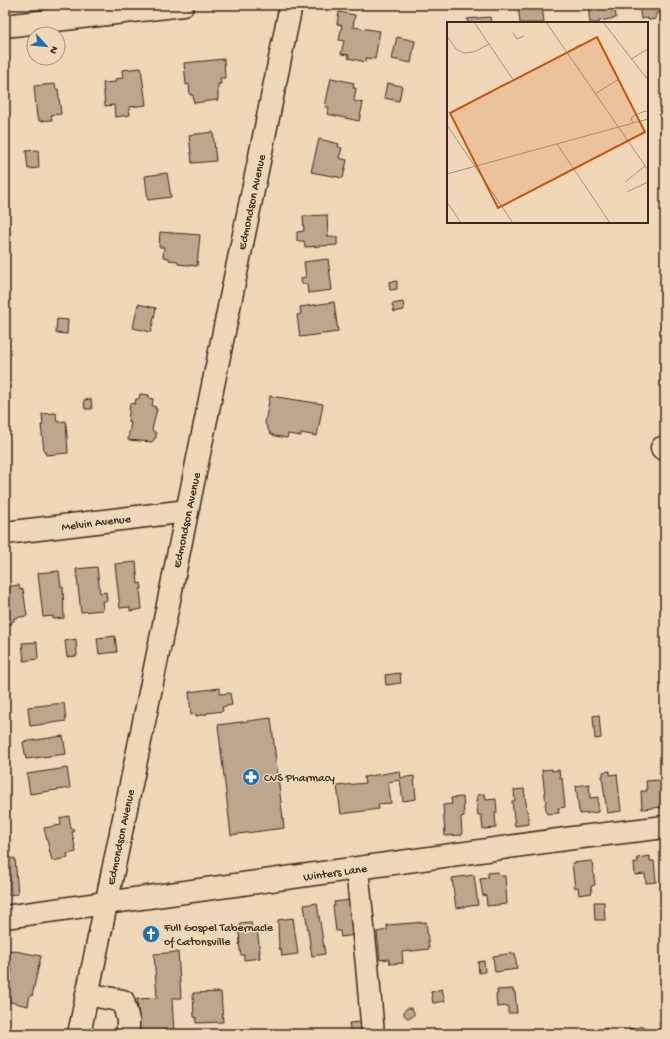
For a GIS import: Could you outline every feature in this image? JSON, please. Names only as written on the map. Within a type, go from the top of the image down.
[{"type":"main road","points":[[5,26],[183,5]]},
{"type":"main road","name":"Edmondson Avenue","points":[[79,1034],[291,5]]},
{"type":"main road","name":"Melvin Avenue","points":[[5,534],[187,511]]},
{"type":"main road","name":"Winters Lane","points":[[5,917],[565,839],[665,827]]},
{"type":"main road","points":[[357,869],[373,1034]]},
{"type":"main road","points":[[87,994],[123,1001],[128,1020],[128,1034]]},
{"type":"building","points":[[518,5],[542,5],[544,22],[520,22]]},
{"type":"building","points":[[588,5],[615,5],[616,18],[599,22],[590,22]]},
{"type":"building","points":[[639,5],[665,5],[665,12],[656,13],[656,19],[641,19]]},
{"type":"building","points":[[339,12],[355,15],[353,27],[380,31],[375,59],[366,58],[366,62],[348,58],[349,55],[341,54],[344,41],[339,40],[342,25],[337,24]]},
{"type":"building","points":[[490,17],[491,22],[468,22],[467,19]]},
{"type":"building","points":[[397,37],[415,41],[411,63],[392,59]]},
{"type":"building","points":[[224,59],[225,78],[220,78],[221,84],[218,84],[218,100],[194,103],[193,95],[190,95],[189,84],[186,85],[184,63]]},
{"type":"building","points":[[141,68],[146,105],[129,107],[130,115],[115,117],[114,105],[105,106],[103,83],[116,82],[115,79],[123,78],[122,70]]},
{"type":"building","points":[[331,78],[354,83],[353,88],[356,88],[354,101],[363,103],[359,121],[327,114],[329,107],[325,107]]},
{"type":"building","points":[[387,83],[402,86],[399,101],[384,98]]},
{"type":"building","points":[[55,84],[56,89],[58,89],[61,114],[51,115],[52,120],[39,121],[39,117],[37,118],[34,86]]},
{"type":"building","points":[[213,132],[216,161],[192,163],[189,135]]},
{"type":"building","points":[[319,139],[339,144],[338,147],[342,148],[339,158],[347,160],[343,178],[311,172]]},
{"type":"building","points":[[38,150],[39,168],[28,169],[26,151]]},
{"type":"building","points":[[167,173],[171,197],[148,200],[145,176]]},
{"type":"building","points":[[327,215],[328,237],[337,237],[337,245],[305,247],[304,241],[297,241],[297,232],[304,231],[303,216]]},
{"type":"building","points":[[160,232],[200,235],[197,266],[178,264],[178,261],[169,260],[169,258],[163,257],[164,247],[159,247]]},
{"type":"building","points":[[328,259],[332,290],[308,293],[307,284],[302,284],[301,278],[306,277],[304,262]]},
{"type":"building","points":[[397,281],[397,289],[390,290],[389,282]]},
{"type":"building","points":[[334,302],[338,332],[300,337],[297,315],[301,314],[300,307]]},
{"type":"building","points":[[403,302],[404,310],[394,312],[392,304]]},
{"type":"building","points":[[138,304],[156,308],[151,332],[133,328]]},
{"type":"building","points":[[57,319],[68,320],[67,334],[56,333]]},
{"type":"building","points":[[140,394],[149,395],[149,398],[153,399],[152,406],[156,407],[155,409],[157,409],[152,430],[156,433],[156,437],[152,442],[128,440],[131,422],[128,422],[130,403],[135,404],[136,399],[139,399]]},
{"type":"building","points":[[270,396],[323,404],[317,436],[301,433],[301,436],[288,434],[287,438],[275,436],[270,433],[265,423]]},
{"type":"building","points":[[91,399],[92,409],[85,409],[84,400]]},
{"type":"building","points":[[56,413],[57,422],[66,421],[68,453],[46,455],[44,451],[41,425],[43,425],[42,414]]},
{"type":"building","points":[[136,562],[138,584],[141,583],[142,589],[140,589],[142,609],[130,611],[130,607],[120,608],[115,564]]},
{"type":"building","points":[[97,567],[100,593],[106,592],[107,601],[102,601],[103,610],[81,612],[76,569]]},
{"type":"building","points":[[59,571],[61,587],[63,587],[64,618],[53,619],[53,616],[43,617],[38,573]]},
{"type":"building","points":[[19,585],[20,590],[23,589],[27,616],[14,618],[14,621],[11,622],[12,624],[7,625],[5,613],[5,587]]},
{"type":"building","points":[[115,636],[117,652],[99,654],[97,638]]},
{"type":"building","points":[[76,639],[77,656],[67,657],[65,641]]},
{"type":"building","points":[[37,642],[38,659],[24,661],[22,643]]},
{"type":"building","points":[[400,673],[401,683],[386,685],[385,675]]},
{"type":"building","points":[[220,688],[220,694],[230,693],[232,705],[222,707],[223,711],[196,716],[196,714],[191,715],[189,692]]},
{"type":"building","points":[[64,703],[66,721],[30,726],[28,707]]},
{"type":"building","points":[[599,715],[601,738],[595,739],[593,716]]},
{"type":"building","name":"CVS Pharmacy","points":[[271,718],[284,828],[231,835],[218,725]]},
{"type":"building","points":[[63,736],[66,754],[26,759],[23,742]]},
{"type":"building","points":[[67,768],[70,788],[30,794],[27,774]]},
{"type":"building","points":[[552,769],[552,771],[559,770],[560,778],[562,778],[565,807],[558,808],[559,813],[547,814],[542,770]]},
{"type":"building","points":[[400,771],[401,778],[414,776],[416,799],[403,801],[400,780],[388,782],[391,803],[378,804],[379,809],[341,814],[337,786],[365,783],[364,777]]},
{"type":"building","points":[[610,771],[610,775],[617,774],[621,811],[607,813],[602,776],[603,772]]},
{"type":"building","points":[[660,780],[663,807],[642,809],[641,791],[647,791],[646,781]]},
{"type":"building","points":[[589,784],[590,798],[598,797],[598,812],[580,814],[576,786]]},
{"type":"building","points":[[524,789],[529,824],[515,826],[512,801],[515,801],[514,790]]},
{"type":"building","points":[[485,794],[486,800],[496,799],[496,828],[483,829],[481,815],[478,815],[476,801],[478,801],[477,795]]},
{"type":"building","points":[[463,797],[464,816],[461,817],[462,835],[445,836],[443,805],[452,804],[451,798]]},
{"type":"building","points":[[69,816],[71,829],[73,828],[74,832],[72,832],[76,852],[67,854],[68,858],[52,861],[44,828],[61,825],[60,818]]},
{"type":"building","points":[[650,856],[650,861],[654,861],[656,882],[646,883],[645,874],[635,875],[634,863],[638,862],[637,858]]},
{"type":"building","points":[[15,858],[18,894],[5,895],[5,859]]},
{"type":"building","points":[[592,861],[595,885],[591,886],[592,893],[579,895],[578,887],[575,888],[572,863]]},
{"type":"building","points":[[498,872],[499,876],[505,876],[507,904],[487,906],[486,895],[483,896],[480,879],[488,878],[488,873]]},
{"type":"building","points":[[474,875],[478,905],[456,908],[452,878]]},
{"type":"building","points":[[350,900],[356,935],[341,937],[340,931],[336,931],[333,906],[335,906],[334,902]]},
{"type":"building","points":[[594,902],[604,902],[605,920],[595,920]]},
{"type":"building","points":[[317,903],[325,954],[312,956],[304,905]]},
{"type":"building","points":[[293,918],[298,954],[282,956],[281,949],[279,949],[278,920]]},
{"type":"building","points":[[251,922],[252,929],[257,928],[260,958],[244,960],[244,955],[241,955],[239,943],[239,931],[241,930],[240,923]]},
{"type":"building","points":[[426,922],[429,949],[402,952],[403,963],[390,964],[389,959],[380,960],[377,932],[387,930],[387,925]]},
{"type":"building","points":[[10,950],[41,956],[32,996],[30,995],[28,1006],[6,1001],[12,968],[7,967]]},
{"type":"building","points":[[178,952],[181,998],[172,998],[174,1034],[140,1034],[137,999],[157,998],[154,954]]},
{"type":"building","points":[[515,953],[517,969],[495,972],[493,956]]},
{"type":"building","points":[[484,961],[485,972],[479,973],[478,962]]},
{"type":"building","points":[[442,989],[445,1001],[433,1003],[431,992]]},
{"type":"building","points":[[513,989],[513,992],[515,992],[517,1013],[508,1013],[508,1006],[497,1007],[496,994],[498,994],[497,990]]},
{"type":"building","points":[[221,992],[223,1022],[196,1023],[196,1017],[194,1017],[193,993]]},
{"type":"building","points":[[407,1008],[411,1008],[414,1013],[411,1018],[407,1018],[404,1015],[404,1011]]},
{"type":"building","points":[[665,1021],[665,1034],[661,1034],[659,1022]]},
{"type":"building","points":[[360,1022],[362,1034],[351,1034],[349,1023]]},
{"type":"building","points":[[644,1026],[646,1034],[630,1034],[629,1029]]},
{"type":"building","points":[[607,1028],[608,1034],[595,1034],[595,1030]]},
{"type":"place","name":"CVS Pharmacy","points":[[251,777]]},
{"type":"place","name":"Full Gospel Tabernacle of Catonsville","points":[[151,934]]}]
